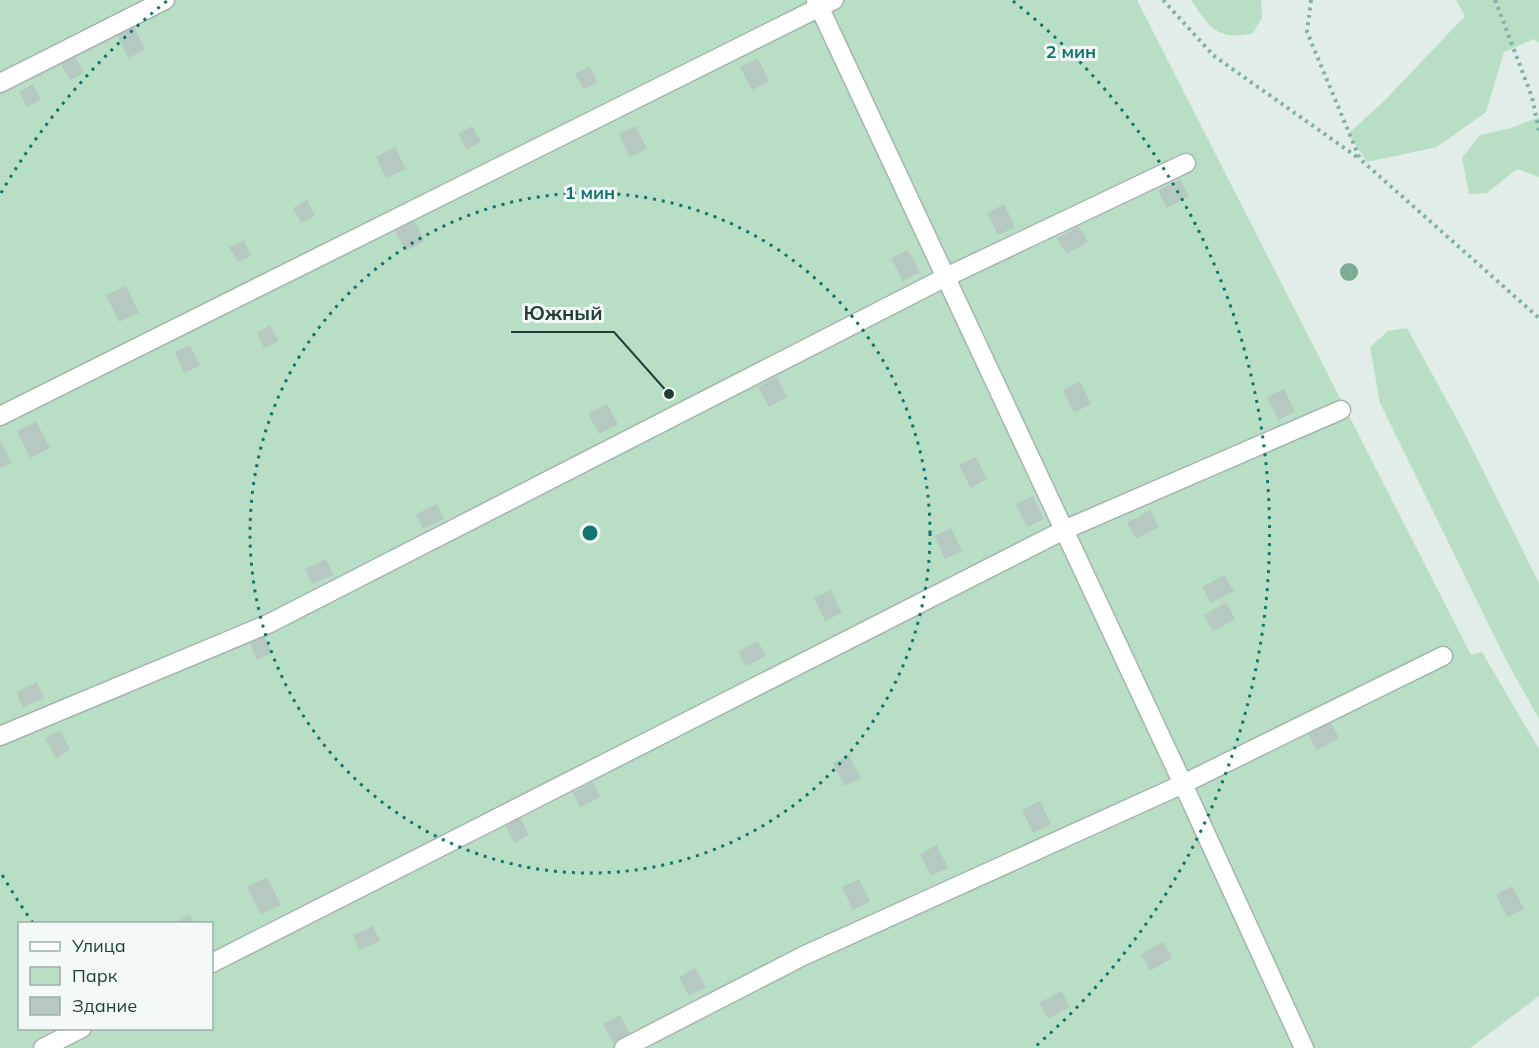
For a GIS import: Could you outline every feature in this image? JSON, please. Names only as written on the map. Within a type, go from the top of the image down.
[{"type":"street","points":[[0,83],[165,0]]},
{"type":"street","points":[[0,416],[823,2],[946,277],[1304,1048]]},
{"type":"street","points":[[0,736],[268,624],[946,277],[1186,163]]},
{"type":"street","points":[[213,962],[1064,530],[1341,410]]},
{"type":"street","points":[[624,1048],[803,956],[1183,784],[1443,656]]},
{"type":"street","points":[[43,1048],[80,1030]]},
{"type":"path","points":[[1163,0],[1214,56],[1360,159],[1539,318]]},
{"type":"path","points":[[1311,0],[1307,32],[1360,159]]},
{"type":"path","points":[[1495,0],[1532,97],[1539,131]]},
{"type":"green space","points":[[0,0],[1137,0],[1471,655],[1482,652],[1539,749],[1539,996],[1470,1048],[0,1048]]},
{"type":"green space","points":[[1191,0],[1261,0],[1262,18],[1253,33],[1223,34],[1209,25]]},
{"type":"green space","points":[[1456,0],[1539,0],[1539,43],[1534,39],[1504,52],[1486,112],[1437,147],[1367,162],[1348,134],[1385,100],[1465,16]]},
{"type":"green space","points":[[1539,117],[1539,177],[1517,169],[1487,193],[1469,194],[1462,158],[1480,135],[1511,128]]},
{"type":"green space","points":[[1407,328],[1463,430],[1539,583],[1539,719],[1506,660],[1380,403],[1370,347],[1388,331]]},
{"type":"building","points":[[134,26],[145,50],[128,58],[117,35]]},
{"type":"building","points":[[75,57],[84,73],[70,80],[61,65]]},
{"type":"building","points":[[758,58],[769,81],[752,90],[740,67]]},
{"type":"building","points":[[589,66],[598,82],[584,89],[575,74]]},
{"type":"building","points":[[33,84],[41,100],[27,107],[19,92]]},
{"type":"building","points":[[472,126],[481,142],[467,149],[458,134]]},
{"type":"building","points":[[636,126],[647,149],[630,157],[619,134]]},
{"type":"building","points":[[395,147],[406,169],[386,178],[376,157]]},
{"type":"building","points":[[1180,179],[1189,196],[1167,208],[1158,191]]},
{"type":"building","points":[[307,200],[315,216],[301,223],[293,208]]},
{"type":"building","points":[[1004,204],[1015,227],[998,235],[987,213]]},
{"type":"building","points":[[414,220],[425,241],[406,251],[395,231]]},
{"type":"building","points":[[1079,226],[1088,242],[1066,254],[1057,238]]},
{"type":"building","points":[[244,240],[251,256],[238,262],[229,247]]},
{"type":"building","points":[[908,250],[920,272],[903,281],[891,258]]},
{"type":"building","points":[[126,286],[139,313],[119,322],[106,295]]},
{"type":"building","points":[[270,325],[279,341],[264,348],[257,333]]},
{"type":"building","points":[[190,345],[200,366],[184,373],[175,352]]},
{"type":"building","points":[[777,377],[787,397],[769,407],[758,387]]},
{"type":"building","points":[[1080,381],[1091,404],[1074,413],[1063,390]]},
{"type":"building","points":[[1284,389],[1295,412],[1278,420],[1267,397]]},
{"type":"building","points":[[607,404],[618,424],[599,434],[588,414]]},
{"type":"building","points":[[36,421],[50,448],[30,458],[17,431]]},
{"type":"building","points":[[2,443],[11,463],[0,468],[0,444]]},
{"type":"building","points":[[976,457],[987,479],[971,488],[959,465]]},
{"type":"building","points":[[1033,496],[1044,519],[1027,527],[1016,504]]},
{"type":"building","points":[[437,504],[444,519],[423,529],[416,514]]},
{"type":"building","points":[[1150,510],[1159,527],[1136,539],[1127,523]]},
{"type":"building","points":[[951,528],[962,551],[945,559],[934,536]]},
{"type":"building","points":[[326,559],[334,575],[312,584],[305,569]]},
{"type":"building","points":[[1224,575],[1234,591],[1211,603],[1202,587]]},
{"type":"building","points":[[831,590],[842,613],[825,621],[814,598]]},
{"type":"building","points":[[1226,602],[1235,619],[1213,631],[1204,615]]},
{"type":"building","points":[[263,632],[272,653],[257,660],[248,639]]},
{"type":"building","points":[[758,641],[766,656],[746,666],[738,652]]},
{"type":"building","points":[[37,682],[44,698],[23,708],[16,692]]},
{"type":"building","points":[[1330,721],[1339,738],[1317,750],[1308,734]]},
{"type":"building","points":[[60,730],[70,750],[56,758],[45,738]]},
{"type":"building","points":[[849,755],[861,778],[844,786],[833,763]]},
{"type":"building","points":[[593,782],[601,797],[580,807],[573,793]]},
{"type":"building","points":[[1040,801],[1051,824],[1033,833],[1022,810]]},
{"type":"building","points":[[519,815],[529,835],[514,843],[504,822]]},
{"type":"building","points":[[937,845],[948,868],[931,876],[920,854]]},
{"type":"building","points":[[267,877],[281,905],[261,914],[247,887]]},
{"type":"building","points":[[859,879],[870,902],[853,910],[842,887]]},
{"type":"building","points":[[1512,886],[1524,909],[1507,917],[1496,895]]},
{"type":"building","points":[[190,915],[193,922],[176,922]]},
{"type":"building","points":[[373,926],[380,941],[359,950],[353,935]]},
{"type":"building","points":[[1163,942],[1172,958],[1150,971],[1141,954]]},
{"type":"building","points":[[695,968],[706,987],[689,996],[679,977]]},
{"type":"building","points":[[1061,991],[1070,1007],[1048,1019],[1039,1003]]},
{"type":"building","points":[[620,1015],[630,1034],[613,1043],[603,1024]]},
{"type":"place","name":"Южный","points":[[669,394]]}]
